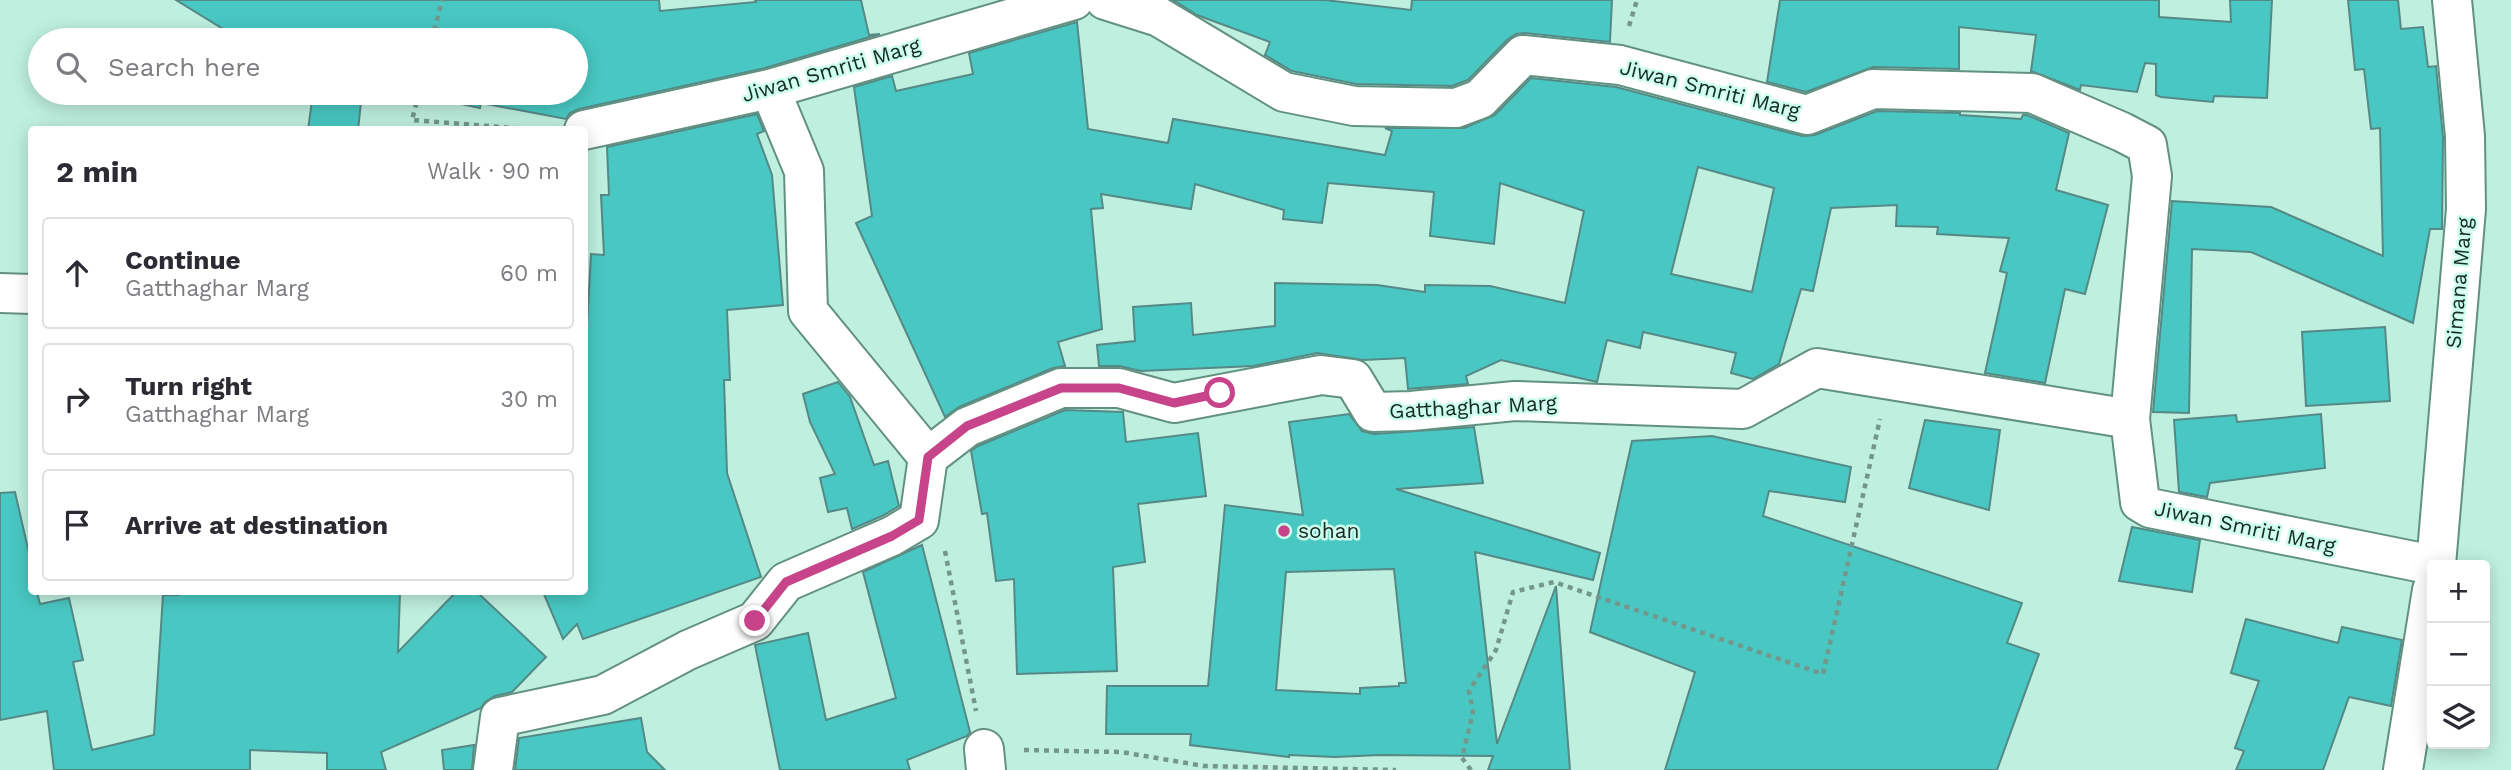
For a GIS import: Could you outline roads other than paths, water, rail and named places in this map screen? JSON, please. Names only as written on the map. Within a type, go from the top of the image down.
[{"type":"street","name":"Jiwan Smriti Marg","points":[[588,129],[770,89],[1074,0]]},
{"type":"street","name":"Jiwan Smriti Marg","points":[[1105,0],[1159,17],[1284,92],[1354,106],[1456,108],[1480,99],[1523,55],[1620,65],[1807,115],[1874,89],[2032,93],[2147,145],[2152,176],[2130,419],[2140,502],[2144,506],[2427,563]]},
{"type":"street","name":"Simana Marg","points":[[2435,560],[2466,209],[2465,136],[2452,0]]},
{"type":"street","points":[[494,770],[499,717],[603,695],[688,650],[755,621],[786,582],[892,536],[919,520],[928,457],[807,311],[804,171],[770,89]]},
{"type":"street","points":[[0,293],[28,294]]},
{"type":"street","name":"Gatthaghar Marg","points":[[928,457],[967,426],[1061,388],[1119,388],[1174,403],[1321,374],[1353,379],[1373,412],[1515,401],[1743,409],[1817,368],[2130,419]]},
{"type":"street","points":[[2403,770],[2427,621]]},
{"type":"place","name":"sohan","points":[[1284,531]]}]
